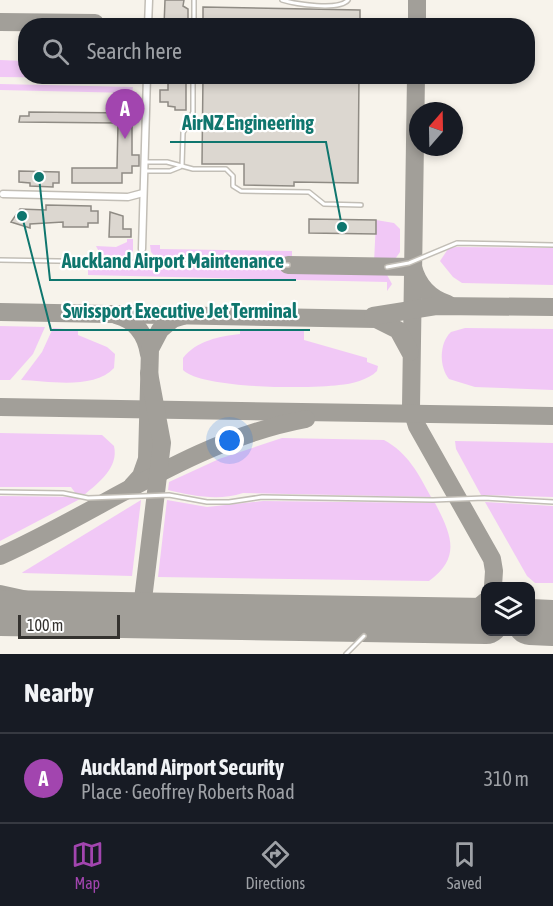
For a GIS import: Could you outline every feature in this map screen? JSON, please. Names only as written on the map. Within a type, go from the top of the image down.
[{"type":"street","points":[[148,18],[149,0]]},
{"type":"street","points":[[142,249],[147,84]]},
{"type":"street","points":[[1,194],[128,197],[143,193]]},
{"type":"lane","points":[[194,0],[194,18]]},
{"type":"lane","points":[[282,0],[298,5],[341,5],[348,0]]},
{"type":"lane","points":[[182,166],[183,133],[193,112],[193,84]]},
{"type":"lane","points":[[146,162],[167,162],[182,166],[229,170],[233,176],[233,186],[241,191],[309,192],[324,204],[361,205]]},
{"type":"lane","points":[[146,171],[170,171],[182,166]]},
{"type":"lane","points":[[387,267],[409,263],[456,243],[553,244]]},
{"type":"lane","points":[[0,260],[288,265]]},
{"type":"lane","points":[[0,492],[66,493],[88,498],[169,495],[207,502],[229,502],[262,497],[433,500],[493,498],[553,502]]},
{"type":"lane","points":[[346,654],[364,636]]},
{"type":"shaded area","points":[[0,60],[18,61],[18,77],[0,77]]},
{"type":"shaded area","points":[[0,84],[133,87],[132,93],[0,90]]},
{"type":"shaded area","points":[[376,220],[394,223],[400,229],[400,252],[393,262],[374,263]]},
{"type":"shaded area","points":[[127,239],[133,239],[133,252],[123,260],[104,255],[96,246],[116,247],[127,242]]},
{"type":"shaded area","points":[[150,245],[160,245],[160,249],[292,251],[292,261],[157,259],[151,252]]},
{"type":"shaded area","points":[[456,247],[553,248],[553,285],[462,283],[453,277],[440,261],[448,249]]},
{"type":"shaded area","points":[[95,265],[148,269],[161,267],[381,270],[386,273],[392,284],[387,291],[387,282],[88,275],[88,270]]},
{"type":"shaded area","points":[[0,326],[45,327],[33,354],[10,380],[0,380]]},
{"type":"shaded area","points":[[53,328],[78,330],[78,335],[107,347],[115,354],[114,368],[105,375],[83,382],[21,380],[42,352]]},
{"type":"shaded area","points":[[465,328],[553,329],[553,390],[475,387],[449,379],[442,362],[444,342],[451,332]]},
{"type":"shaded area","points":[[240,331],[304,331],[304,340],[367,358],[367,362],[378,366],[377,371],[349,384],[282,387],[211,381],[183,370],[183,358],[195,347],[217,338],[240,334]]},
{"type":"shaded area","points":[[0,433],[102,435],[114,446],[115,454],[106,474],[84,495],[76,494],[71,487],[0,487]]},
{"type":"shaded area","points":[[282,438],[384,440],[406,457],[431,497],[243,493],[215,497],[168,490],[169,482],[219,459]]},
{"type":"shaded area","points":[[455,441],[553,443],[553,497],[481,495],[456,449]]},
{"type":"shaded area","points":[[0,496],[78,497],[80,499],[0,541]]},
{"type":"shaded area","points":[[141,500],[132,576],[22,573],[23,572]]},
{"type":"shaded area","points":[[167,500],[207,507],[263,501],[435,503],[449,535],[450,554],[439,572],[429,581],[158,577]]},
{"type":"shaded area","points":[[485,502],[553,506],[553,583],[535,583],[527,576]]},
{"type":"building","points":[[165,0],[184,0],[183,6],[188,9],[188,18],[164,18]]},
{"type":"building","points":[[203,7],[360,10],[360,18],[203,18]]},
{"type":"building","points":[[168,84],[186,84],[186,110],[175,110],[175,107],[168,106],[168,102],[160,102],[160,90],[168,90]]},
{"type":"building","points":[[203,84],[359,84],[358,183],[294,182],[294,186],[244,185],[244,164],[202,164]]},
{"type":"building","points":[[29,112],[132,113],[132,155],[139,155],[139,166],[132,166],[132,173],[122,173],[122,183],[72,183],[72,168],[117,168],[118,123],[19,122],[20,116],[29,116]]},
{"type":"building","points":[[19,171],[59,172],[59,183],[53,183],[53,187],[30,186],[30,183],[19,182]]},
{"type":"building","points":[[46,205],[91,206],[91,211],[98,211],[98,223],[88,223],[88,227],[63,227],[63,222],[30,224],[30,228],[11,222],[20,209],[46,210]]},
{"type":"building","points":[[110,212],[123,216],[123,229],[131,229],[131,237],[109,237]]},
{"type":"building","points":[[309,219],[376,220],[376,234],[309,233]]},
{"type":"taxiway","points":[[417,0],[417,18]]},
{"type":"taxiway","points":[[0,22],[18,22]]},
{"type":"taxiway","points":[[416,84],[411,407],[417,426],[492,559],[493,582]]},
{"type":"taxiway","points":[[288,265],[413,267],[425,290],[448,304]]},
{"type":"taxiway","points":[[373,316],[436,306],[553,307]]},
{"type":"taxiway","points":[[0,312],[376,319],[398,330],[410,352]]},
{"type":"taxiway","points":[[116,315],[123,317],[139,329],[149,354]]},
{"type":"taxiway","points":[[132,486],[141,476],[147,459],[150,349],[160,330],[173,319],[183,316]]},
{"type":"taxiway","points":[[141,616],[162,443],[149,373]]},
{"type":"taxiway","points":[[0,407],[553,416]]},
{"type":"taxiway","points":[[0,556],[187,459],[265,429],[306,419]]},
{"type":"taxiway","points":[[0,594],[96,615]]},
{"type":"taxiway","points":[[455,621],[467,617],[481,605]]},
{"type":"runway","points":[[0,613],[481,621]]},
{"type":"runway","points":[[535,622],[553,623]]},
{"type":"place","name":"Auckland Airport Security","points":[[125,139]]},
{"type":"place","name":"Auckland Airport Maintenance","points":[[39,177]]},
{"type":"place","name":"Swissport Executive Jet Terminal","points":[[22,216]]},
{"type":"place","name":"AirNZ Engineering","points":[[342,227]]}]
